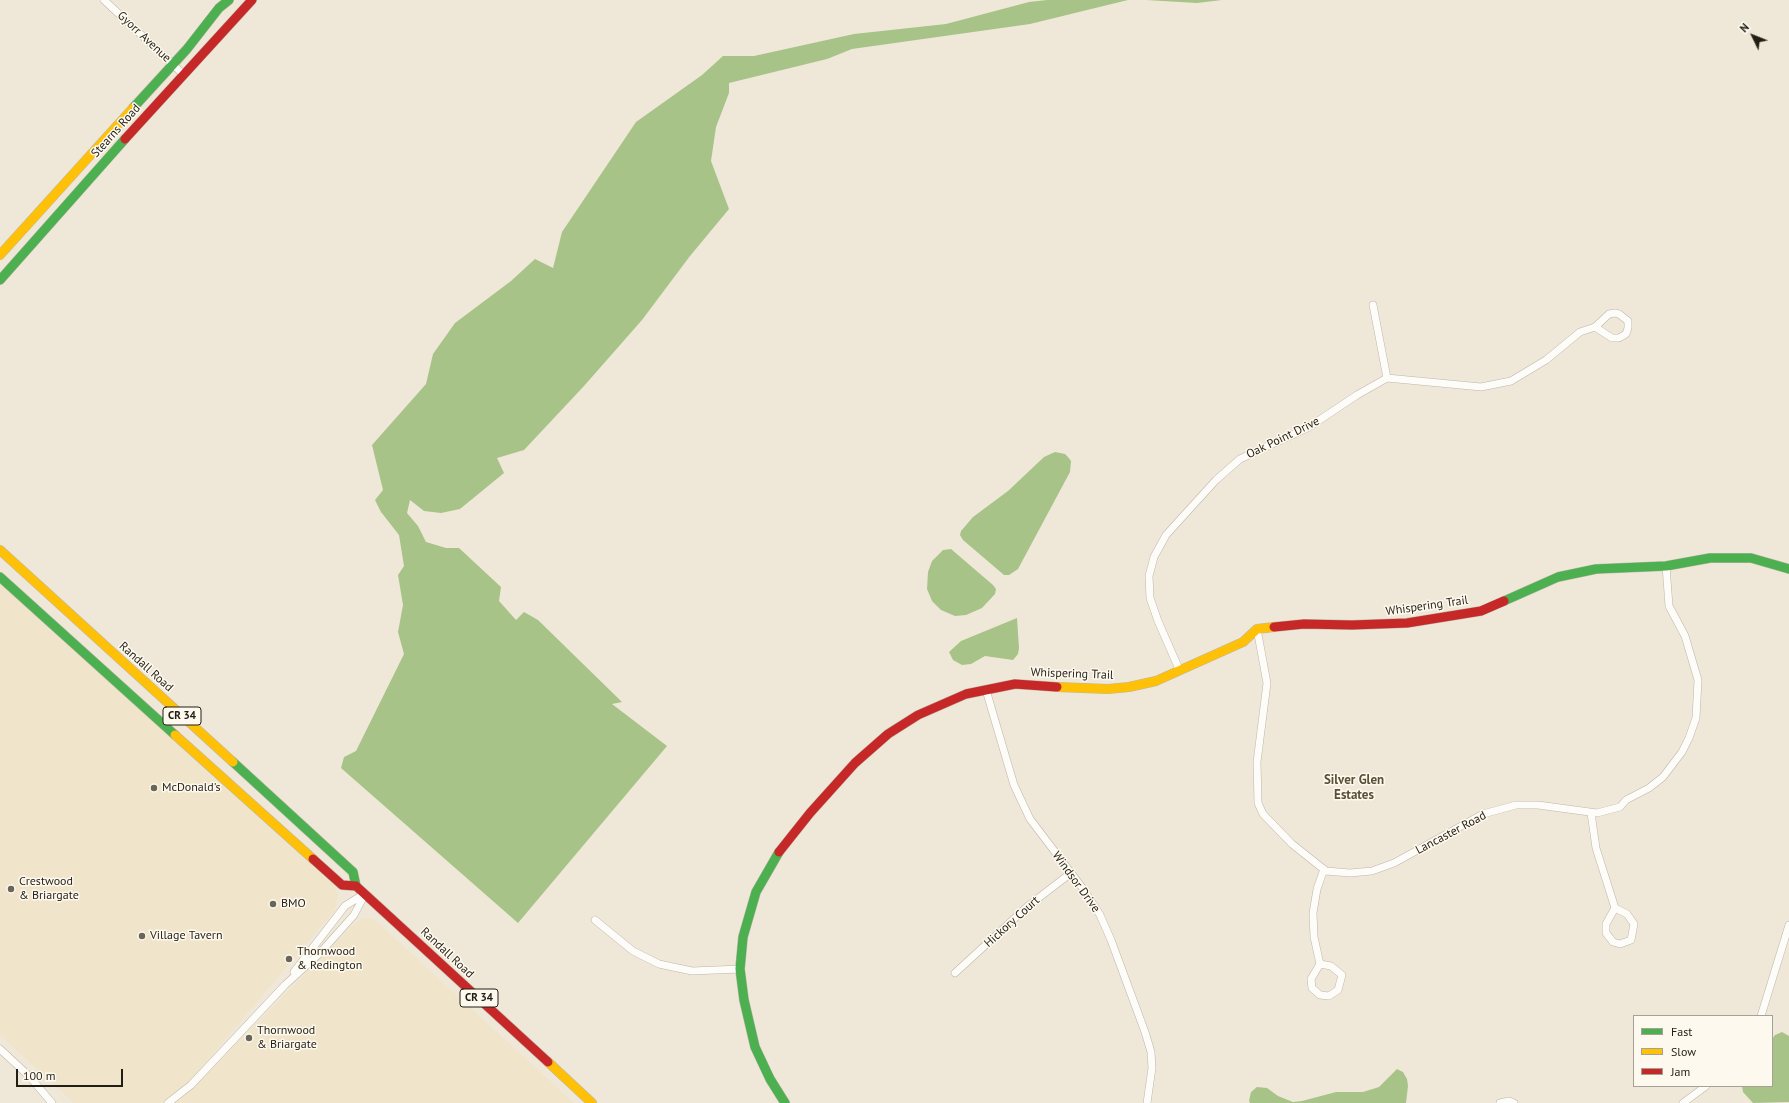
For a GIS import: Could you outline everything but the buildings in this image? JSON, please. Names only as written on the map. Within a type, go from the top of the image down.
[{"type":"main road","name":"Stearns Road","points":[[0,256],[173,64],[219,8],[229,0]]},
{"type":"main road","name":"Stearns Road","points":[[0,280],[183,74],[252,0]]},
{"type":"main road","name":"Randall Road","points":[[0,550],[353,872],[356,886],[592,1103]]},
{"type":"main road","name":"Whispering Trail","points":[[785,1103],[770,1079],[755,1047],[749,1026],[740,969],[743,937],[756,892],[776,855],[810,813],[855,763],[888,734],[918,715],[941,703],[966,694],[1015,684],[1083,689],[1129,687],[1156,681],[1179,669],[1243,642],[1257,629],[1304,624],[1352,625],[1407,623],[1483,610],[1543,585],[1558,577],[1596,569],[1666,566],[1710,558],[1751,558],[1789,569]]},
{"type":"main road","name":"Randall Road","points":[[0,577],[342,885],[356,886]]},
{"type":"street","name":"Gyorr Avenue","points":[[104,0],[183,74]]},
{"type":"street","points":[[1373,305],[1387,378],[1481,386],[1511,381],[1546,360],[1580,332],[1595,327],[1609,314],[1620,314],[1628,321],[1626,334],[1619,338],[1612,338],[1595,327]]},
{"type":"street","name":"Oak Point Drive","points":[[1179,669],[1158,621],[1150,598],[1149,576],[1154,557],[1166,535],[1216,480],[1240,458],[1309,427],[1357,394],[1387,378]]},
{"type":"street","name":"Lancaster Road","points":[[1257,629],[1267,682],[1257,762],[1258,803],[1263,814],[1292,844],[1324,869],[1350,873],[1372,871],[1394,863],[1484,814],[1505,807],[1516,805],[1550,805],[1596,813],[1620,807],[1626,800],[1649,788],[1663,777],[1682,752],[1696,718],[1698,680],[1685,636],[1669,606],[1666,566]]},
{"type":"street","name":"Windsor Drive","points":[[986,690],[1014,785],[1030,819],[1084,890],[1100,915],[1145,1032],[1152,1068],[1147,1103]]},
{"type":"street","points":[[1591,813],[1596,848],[1615,908],[1627,914],[1634,924],[1631,940],[1620,944],[1613,942],[1606,933],[1606,924],[1615,908]]},
{"type":"street","points":[[1320,964],[1330,966],[1342,975],[1338,990],[1330,996],[1320,995],[1312,988],[1311,979],[1320,964],[1314,937],[1313,913],[1317,889],[1324,869]]},
{"type":"street","name":"Hickory Court","points":[[955,973],[1028,906],[1071,873]]},
{"type":"street","points":[[284,985],[345,906],[365,894]]},
{"type":"street","points":[[168,1103],[191,1085],[284,985],[320,952],[354,915],[365,894]]},
{"type":"street","points":[[596,920],[633,951],[659,964],[692,971],[740,969]]},
{"type":"street","points":[[1761,1015],[1789,925]]},
{"type":"street","points":[[0,1049],[30,1077],[52,1103]]},
{"type":"street","points":[[1683,1103],[1705,1087]]},
{"type":"street","points":[[1500,1103],[1509,1101],[1514,1103]]},
{"type":"shaded area","points":[[1047,0],[1128,0],[1030,24],[852,49],[827,59],[729,83],[729,93],[716,127],[711,161],[729,209],[690,256],[642,320],[584,386],[524,450],[497,458],[504,473],[460,509],[441,513],[424,511],[410,500],[407,513],[418,526],[426,542],[446,548],[459,548],[501,587],[499,601],[516,620],[524,612],[538,620],[622,702],[612,704],[667,746],[518,923],[341,768],[344,757],[356,751],[404,654],[398,632],[403,605],[398,575],[404,566],[399,535],[381,512],[375,500],[383,490],[372,445],[426,384],[433,354],[455,323],[511,281],[535,259],[553,268],[562,232],[636,122],[702,75],[723,56],[754,56],[854,34],[946,24],[1029,2]]},
{"type":"shaded area","points":[[1146,0],[1222,0],[1197,3]]},
{"type":"shaded area","points":[[1055,452],[1065,454],[1071,461],[1070,472],[1018,569],[1009,575],[1004,575],[963,540],[960,535],[961,531],[973,517],[1008,491],[1044,457]]},
{"type":"shaded area","points":[[951,549],[996,589],[995,594],[982,608],[966,615],[955,616],[941,610],[932,601],[927,589],[928,572],[932,561],[943,550]]},
{"type":"shaded area","points":[[0,581],[336,889],[338,896],[334,911],[191,1080],[161,1103],[74,1103],[0,1035]]},
{"type":"shaded area","points":[[1017,618],[1019,648],[1018,654],[1013,660],[985,656],[971,664],[962,665],[953,660],[949,652],[961,641]]},
{"type":"shaded area","points":[[361,919],[373,919],[386,930],[574,1103],[174,1103],[196,1085],[354,924]]},
{"type":"shaded area","points":[[1782,1032],[1789,1036],[1789,1102],[1753,1103],[1743,1092],[1742,1087],[1773,1087],[1773,1038]]},
{"type":"shaded area","points":[[1397,1069],[1403,1072],[1407,1079],[1408,1086],[1406,1103],[1250,1103],[1249,1101],[1251,1092],[1257,1087],[1267,1088],[1278,1096],[1293,1102],[1336,1092],[1363,1092],[1379,1087]]},
{"type":"traffic: fast","points":[[133,108],[187,49],[219,8],[229,0]]},
{"type":"traffic: fast","points":[[0,280],[125,139]]},
{"type":"traffic: fast","points":[[1504,601],[1558,577],[1596,569],[1666,566],[1710,558],[1751,558],[1789,569]]},
{"type":"traffic: fast","points":[[0,577],[175,735]]},
{"type":"traffic: fast","points":[[233,762],[353,872],[356,886]]},
{"type":"traffic: fast","points":[[779,852],[756,892],[743,937],[740,969],[744,1000],[755,1047],[770,1079],[785,1103]]},
{"type":"traffic: slow","points":[[0,255],[133,108]]},
{"type":"traffic: slow","points":[[0,550],[233,762]]},
{"type":"traffic: slow","points":[[1057,687],[1108,689],[1129,687],[1156,681],[1243,642],[1257,629],[1274,627]]},
{"type":"traffic: slow","points":[[175,735],[313,859]]},
{"type":"traffic: slow","points":[[548,1062],[592,1103]]},
{"type":"traffic: jam","points":[[125,139],[252,0]]},
{"type":"traffic: jam","points":[[1274,627],[1304,624],[1352,625],[1407,623],[1481,611],[1504,601]]},
{"type":"traffic: jam","points":[[779,852],[810,813],[855,763],[888,734],[918,715],[966,694],[1015,684],[1057,687]]},
{"type":"traffic: jam","points":[[313,859],[342,885],[356,886],[548,1062]]},
{"type":"place","name":"McDonald's","points":[[154,788]]},
{"type":"place","name":"Crestwood & Briargate","points":[[11,889]]},
{"type":"place","name":"BMO","points":[[273,904]]},
{"type":"place","name":"Village Tavern","points":[[142,936]]},
{"type":"place","name":"Thornwood & Redington","points":[[289,959]]},
{"type":"place","name":"Thornwood & Briargate","points":[[249,1038]]},
{"type":"district","name":"Silver Glen Estates","points":[[1354,788]]}]
